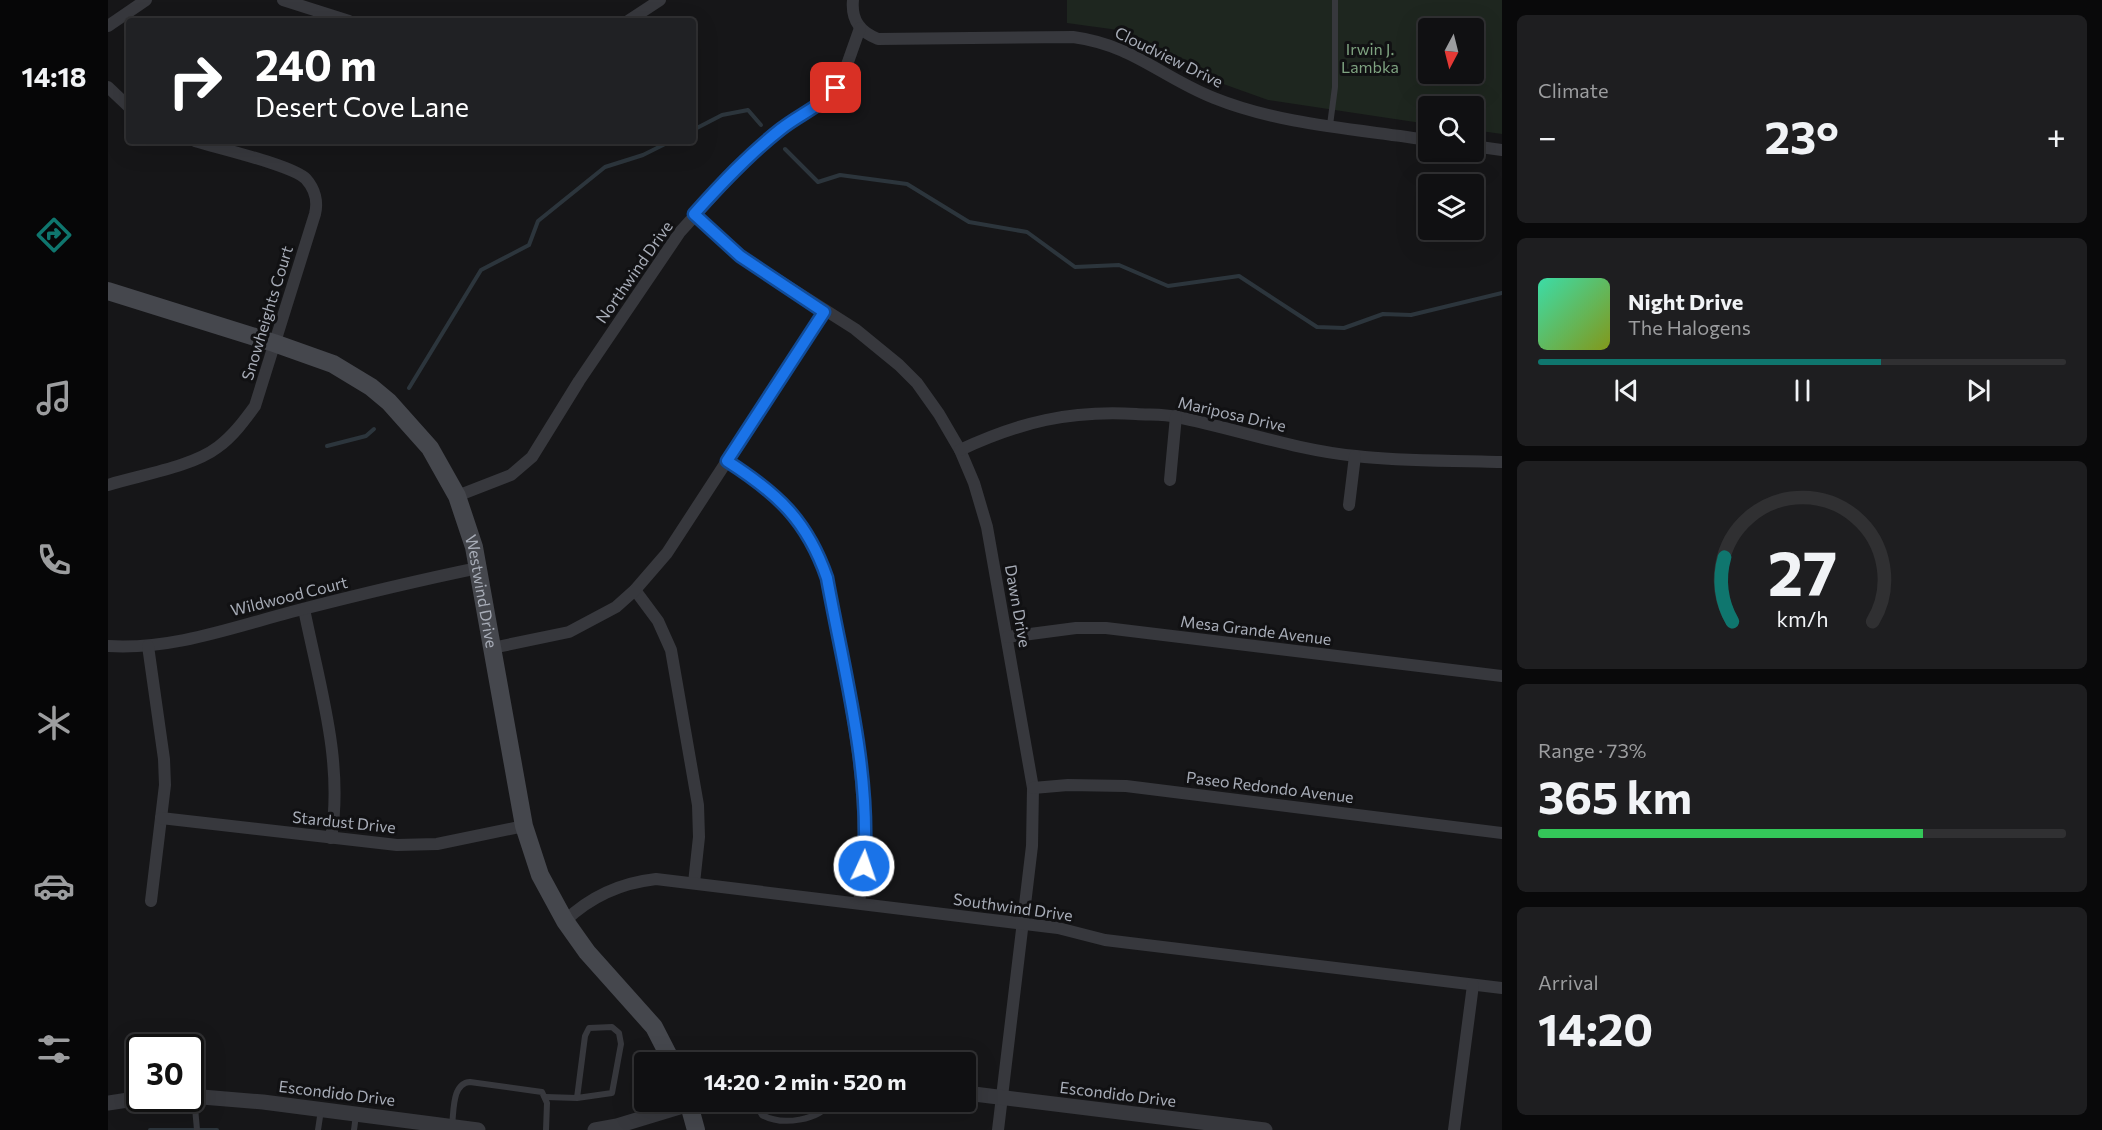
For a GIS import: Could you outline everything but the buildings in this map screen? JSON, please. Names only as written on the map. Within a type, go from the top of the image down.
[{"type":"main road","name":"Westwind Drive","points":[[108,291],[333,364],[371,387],[389,402],[430,448],[457,496],[468,525],[478,568],[524,826],[540,875],[565,921],[594,960],[654,1027],[667,1052]]},
{"type":"main road","points":[[693,1112],[696,1130]]},
{"type":"street","points":[[108,26],[146,0]]},
{"type":"street","points":[[283,0],[340,18]]},
{"type":"street","points":[[633,18],[660,0]]},
{"type":"street","points":[[853,0],[855,21],[860,28]]},
{"type":"street","name":"Cloudview Drive","points":[[860,28],[878,39],[1073,37],[1093,39],[1115,45],[1136,55],[1213,98],[1280,118],[1418,138]]},
{"type":"street","name":"Northwind Drive","points":[[457,496],[511,475],[532,457],[638,293],[694,214],[747,158],[782,128],[827,99],[843,76],[860,28]]},
{"type":"street","points":[[108,87],[126,104]]},
{"type":"street","name":"Snowheights Court","points":[[108,484],[189,460],[217,448],[237,430],[255,406],[315,214],[316,197],[312,188],[297,173],[205,144]]},
{"type":"street","points":[[1484,148],[1502,150]]},
{"type":"street","name":"Dawn Drive","points":[[694,214],[740,256],[824,312],[855,329],[917,383],[960,450],[985,520],[1033,788],[1032,846],[998,1130]]},
{"type":"street","points":[[492,648],[569,632],[599,618],[635,590],[667,553],[824,312]]},
{"type":"street","name":"Mariposa Drive","points":[[960,450],[1001,431],[1061,415],[1108,412],[1176,416],[1262,438],[1355,456],[1502,462]]},
{"type":"street","points":[[1170,480],[1176,416]]},
{"type":"street","points":[[1349,505],[1355,456]]},
{"type":"street","points":[[727,461],[764,485],[798,519],[820,558],[827,578],[862,773],[865,847],[860,903]]},
{"type":"street","name":"Wildwood Court","points":[[108,646],[148,646],[179,642],[304,609],[478,568]]},
{"type":"street","points":[[635,590],[658,621],[671,650],[698,805],[699,837],[694,883]]},
{"type":"street","points":[[304,609],[334,762],[336,810],[331,838]]},
{"type":"street","name":"Mesa Grande Avenue","points":[[1007,637],[1076,628],[1106,628],[1502,676]]},
{"type":"street","points":[[148,646],[164,759],[161,818],[151,901]]},
{"type":"street","name":"Paseo Redondo Avenue","points":[[1033,788],[1068,785],[1126,786],[1502,832]]},
{"type":"street","name":"Stardust Drive","points":[[161,818],[397,845],[437,844],[524,826]]},
{"type":"street","name":"Southwind Drive","points":[[565,921],[590,900],[617,887],[656,879],[1058,927],[1105,940],[1502,988]]},
{"type":"street","points":[[1454,1130],[1473,985]]},
{"type":"street","name":"Escondido Drive","points":[[976,1094],[1265,1130]]},
{"type":"street","name":"Escondido Drive","points":[[204,1097],[478,1130]]},
{"type":"street","points":[[108,1103],[126,1100]]},
{"type":"street","points":[[605,1129],[660,1112]]},
{"type":"lane","points":[[1330,125],[1335,87],[1335,0]]},
{"type":"lane","points":[[446,1127],[458,1087],[463,1083],[534,1090],[546,1097],[577,1098],[612,1093],[621,1044],[619,1034],[612,1027],[597,1025],[589,1028],[585,1036],[577,1098]]},
{"type":"lane","points":[[546,1097],[546,1130]]},
{"type":"lane","points":[[318,1130],[321,1110]]},
{"type":"lane","points":[[195,1112],[197,1127]]},
{"type":"lane","points":[[760,1112],[762,1115],[778,1121],[820,1112]]},
{"type":"lane","points":[[354,1130],[356,1114]]},
{"type":"green space","name":"Irwin J. Lambka","points":[[1067,0],[1502,0],[1502,134],[1484,132],[1484,96],[1418,96],[1418,122],[1268,100],[1215,81],[1140,38],[1118,30],[1067,23]]},
{"type":"waterway","points":[[696,128],[722,115],[748,110],[761,125]]},
{"type":"waterway","points":[[409,388],[481,270],[529,245],[538,221],[605,167],[643,155],[665,144]]},
{"type":"waterway","points":[[785,149],[818,182],[840,175],[907,184],[969,222],[1027,232],[1075,267],[1119,265],[1168,286],[1239,276],[1317,327],[1344,328],[1383,314],[1411,315],[1502,293]]},
{"type":"waterway","points":[[327,446],[366,436],[374,429]]},
{"type":"waterway","points":[[150,1130],[217,1130]]},
{"type":"route","points":[[836,88],[817,107],[782,128],[747,158],[694,214],[740,256],[824,312],[727,461],[764,485],[798,519],[810,537],[827,578],[862,773],[865,810],[864,866]]}]
